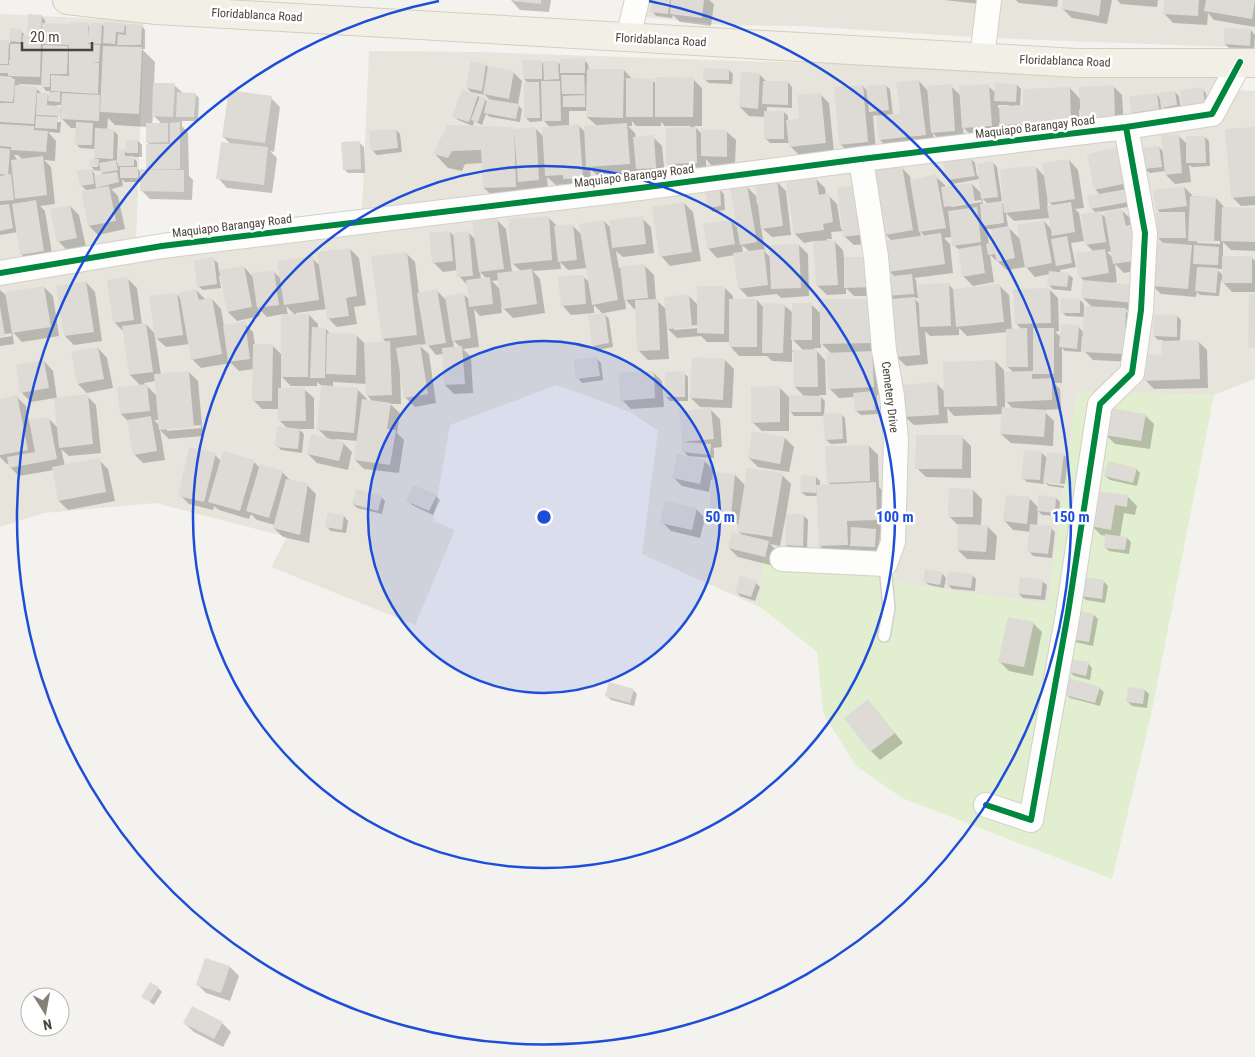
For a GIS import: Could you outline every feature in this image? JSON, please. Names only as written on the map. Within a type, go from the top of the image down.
[{"type":"main road","name":"Floridablanca Road","points":[[68,0],[628,38],[982,58],[1077,63],[1248,63]]},
{"type":"street","points":[[628,38],[637,0]]},
{"type":"street","points":[[982,58],[989,0]]},
{"type":"street","name":"Maquiapo Barangay Road","points":[[0,274],[162,246],[640,188],[861,158],[1126,127],[1212,114],[1248,63]]},
{"type":"street","points":[[986,805],[1031,820],[1068,613],[1100,404],[1132,373],[1141,310],[1145,233],[1126,127]]},
{"type":"street","name":"Cemetery Drive","points":[[861,158],[876,257],[884,350],[892,396],[896,440],[892,542],[885,564]]},
{"type":"street","points":[[782,559],[885,564]]},
{"type":"lane","name":"Cemetery Drive","points":[[884,636],[889,608],[885,564]]},
{"type":"shaded area","points":[[629,0],[1255,0],[1255,48],[990,38],[801,26],[722,25],[626,15]]},
{"type":"shaded area","points":[[0,14],[144,21],[136,244],[0,266]]},
{"type":"shaded area","points":[[369,51],[479,52],[1219,77],[1207,112],[362,211]]},
{"type":"shaded area","points":[[1239,90],[1255,91],[1255,379],[1214,395],[1077,392],[1048,604],[898,583],[763,556],[760,607],[642,554],[658,431],[631,412],[557,385],[450,425],[433,521],[455,530],[415,625],[271,567],[287,537],[156,503],[44,513],[0,527],[0,278],[1215,121]]},
{"type":"green space","points":[[1077,392],[1214,395],[1151,715],[1112,879],[902,798],[856,766],[823,713],[817,652],[760,607],[763,555],[893,558],[898,583],[1048,604]]},
{"type":"building","points":[[541,0],[541,4],[513,1]]},
{"type":"building","points":[[652,0],[670,0],[668,14],[650,12]]},
{"type":"building","points":[[671,0],[704,0],[702,18],[670,14]]},
{"type":"building","points":[[1063,0],[1101,0],[1099,16],[1062,9]]},
{"type":"building","points":[[1164,0],[1199,0],[1198,16],[1163,14]]},
{"type":"building","points":[[1206,0],[1255,0],[1252,19],[1204,11]]},
{"type":"building","points":[[28,14],[42,15],[41,35],[27,34]]},
{"type":"building","points":[[70,22],[88,23],[88,38],[89,23],[102,23],[101,44],[88,43],[100,45],[99,62],[92,62],[99,63],[98,94],[51,91],[51,75],[69,76],[69,45],[42,44],[42,23],[70,24]]},
{"type":"building","points":[[104,22],[125,23],[124,33],[116,32],[115,44],[103,43]]},
{"type":"building","points":[[126,24],[142,25],[141,45],[117,45],[118,34],[126,35]]},
{"type":"building","points":[[10,28],[22,29],[21,42],[9,41]]},
{"type":"building","points":[[1224,28],[1251,29],[1250,46],[1224,44]]},
{"type":"building","points":[[23,35],[41,36],[40,77],[8,76],[8,73],[0,73],[0,65],[9,65],[9,60],[23,61],[10,60],[10,44],[22,44]]},
{"type":"building","points":[[0,40],[9,40],[8,64],[0,64]]},
{"type":"building","points":[[43,45],[68,46],[67,74],[50,74],[50,87],[41,87]]},
{"type":"building","points":[[103,46],[142,47],[139,114],[100,112]]},
{"type":"building","points":[[585,58],[585,73],[560,73],[560,59]]},
{"type":"building","points":[[522,60],[542,60],[542,79],[523,79]]},
{"type":"building","points":[[471,61],[486,64],[482,91],[466,88]]},
{"type":"building","points":[[543,61],[558,61],[559,79],[544,80]]},
{"type":"building","points":[[488,66],[514,71],[509,99],[483,94]]},
{"type":"building","points":[[704,68],[729,69],[729,80],[703,80]]},
{"type":"building","points":[[587,69],[624,69],[623,118],[586,117]]},
{"type":"building","points":[[741,72],[760,73],[758,109],[739,107]]},
{"type":"building","points":[[561,75],[584,75],[585,94],[562,94]]},
{"type":"building","points":[[0,77],[15,79],[13,102],[0,101]]},
{"type":"building","points":[[655,77],[694,78],[693,117],[655,117]]},
{"type":"building","points":[[626,78],[653,79],[653,117],[626,117]]},
{"type":"building","points":[[919,80],[926,135],[879,140],[876,116],[900,113],[896,82]]},
{"type":"building","points":[[541,81],[560,81],[561,121],[542,121]]},
{"type":"building","points":[[763,81],[788,81],[788,105],[762,104]]},
{"type":"building","points":[[524,82],[539,82],[540,118],[524,118]]},
{"type":"building","points":[[153,83],[175,83],[173,117],[152,116]]},
{"type":"building","points":[[995,83],[1017,84],[1016,102],[994,101]]},
{"type":"building","points":[[886,84],[889,110],[869,112],[866,86]]},
{"type":"building","points":[[952,84],[955,131],[931,133],[927,86]]},
{"type":"building","points":[[989,84],[992,126],[962,128],[959,86]]},
{"type":"building","points":[[15,85],[37,87],[34,124],[0,122],[0,103],[14,103]]},
{"type":"building","points":[[863,85],[868,142],[839,145],[834,87]]},
{"type":"building","points":[[1114,85],[1115,120],[1081,122],[1079,87]]},
{"type":"building","points":[[1070,87],[1071,122],[1000,125],[999,106],[1023,105],[1023,89]]},
{"type":"building","points":[[1203,87],[1205,104],[1182,106],[1180,90]]},
{"type":"building","points":[[462,89],[478,95],[469,122],[452,117]]},
{"type":"building","points":[[229,90],[272,96],[265,143],[222,137]]},
{"type":"building","points":[[1175,91],[1177,105],[1161,108],[1159,93]]},
{"type":"building","points":[[49,92],[60,92],[60,102],[48,101]]},
{"type":"building","points":[[177,92],[196,93],[194,117],[176,117]]},
{"type":"building","points":[[37,93],[48,93],[47,105],[59,106],[59,116],[36,115]]},
{"type":"building","points":[[62,93],[100,95],[99,121],[60,119]]},
{"type":"building","points":[[821,93],[826,143],[789,147],[786,120],[799,119],[797,95]]},
{"type":"building","points":[[1157,93],[1159,109],[1131,113],[1129,97]]},
{"type":"building","points":[[585,95],[585,107],[563,107],[563,96]]},
{"type":"building","points":[[480,96],[486,98],[478,122],[471,120]]},
{"type":"building","points":[[487,99],[519,104],[516,119],[484,113]]},
{"type":"building","points":[[764,111],[784,111],[784,139],[764,139]]},
{"type":"building","points":[[36,116],[57,117],[57,129],[35,128]]},
{"type":"building","points":[[76,122],[93,123],[92,145],[75,145]]},
{"type":"building","points":[[180,122],[180,169],[146,169],[146,144],[170,144],[170,123]]},
{"type":"building","points":[[146,123],[168,123],[168,142],[146,143]]},
{"type":"building","points":[[627,123],[630,164],[586,167],[584,126]]},
{"type":"building","points":[[0,124],[34,126],[34,130],[48,131],[46,152],[11,150],[11,147],[0,146]]},
{"type":"building","points":[[579,124],[583,178],[563,179],[563,175],[545,176],[542,127]]},
{"type":"building","points":[[447,125],[514,127],[516,187],[483,188],[481,150],[452,151],[448,158],[433,154]]},
{"type":"building","points":[[536,127],[539,180],[518,182],[514,129]]},
{"type":"building","points":[[696,127],[697,163],[666,164],[666,128]]},
{"type":"building","points":[[1255,127],[1255,196],[1231,198],[1225,129]]},
{"type":"building","points":[[95,128],[114,129],[113,159],[94,158]]},
{"type":"building","points":[[396,129],[398,148],[371,151],[369,131]]},
{"type":"building","points":[[701,129],[727,130],[727,157],[701,156]]},
{"type":"building","points":[[1179,134],[1182,173],[1165,175],[1161,135]]},
{"type":"building","points":[[654,135],[656,168],[636,169],[633,137]]},
{"type":"building","points":[[1186,136],[1205,136],[1206,163],[1186,163]]},
{"type":"building","points":[[126,140],[138,140],[138,153],[126,153]]},
{"type":"building","points":[[360,141],[361,169],[343,170],[341,142]]},
{"type":"building","points":[[221,142],[268,147],[264,185],[216,179]]},
{"type":"building","points":[[1159,146],[1162,167],[1144,169],[1142,148]]},
{"type":"building","points":[[1121,147],[1128,183],[1094,190],[1087,154]]},
{"type":"building","points":[[0,148],[10,149],[8,175],[0,174]]},
{"type":"building","points":[[119,149],[125,149],[125,156],[134,156],[134,166],[118,166]]},
{"type":"building","points":[[43,156],[47,195],[15,199],[11,160]]},
{"type":"building","points":[[971,158],[975,176],[947,180],[943,162]]},
{"type":"building","points":[[90,159],[99,159],[98,167],[89,167]]},
{"type":"building","points":[[1069,159],[1075,199],[1048,203],[1042,163]]},
{"type":"building","points":[[116,160],[118,170],[101,173],[99,163]]},
{"type":"building","points":[[993,161],[998,197],[981,199],[977,164]]},
{"type":"building","points":[[902,165],[913,230],[885,235],[873,170]]},
{"type":"building","points":[[1036,166],[1040,209],[1004,213],[1000,169]]},
{"type":"building","points":[[120,167],[138,167],[138,178],[120,178]]},
{"type":"building","points":[[92,169],[94,184],[80,186],[77,171]]},
{"type":"building","points":[[140,169],[184,170],[184,192],[140,191]]},
{"type":"building","points":[[117,172],[119,182],[96,188],[94,175]]},
{"type":"building","points":[[11,174],[14,200],[0,201],[0,176]]},
{"type":"building","points":[[936,174],[946,228],[919,232],[910,180]]},
{"type":"building","points":[[816,178],[819,195],[829,193],[833,222],[823,224],[824,230],[794,234],[786,182]]},
{"type":"building","points":[[777,180],[783,226],[761,229],[755,183]]},
{"type":"building","points":[[972,183],[975,202],[944,207],[941,187]]},
{"type":"building","points":[[747,185],[757,242],[740,245],[730,188]]},
{"type":"building","points":[[861,185],[867,234],[843,237],[837,188]]},
{"type":"building","points":[[109,186],[116,221],[88,226],[81,191]]},
{"type":"building","points":[[1184,186],[1187,206],[1156,210],[1153,190]]},
{"type":"building","points":[[720,189],[721,206],[707,208],[706,190]]},
{"type":"building","points":[[1127,189],[1129,202],[1090,209],[1087,196]]},
{"type":"building","points":[[1190,196],[1216,197],[1214,242],[1188,241]]},
{"type":"building","points":[[36,200],[44,251],[20,255],[12,204]]},
{"type":"building","points":[[1002,201],[1004,223],[982,226],[980,204]]},
{"type":"building","points":[[684,202],[692,252],[659,257],[652,207]]},
{"type":"building","points":[[1071,202],[1075,232],[1052,236],[1047,206]]},
{"type":"building","points":[[9,204],[13,228],[0,231],[0,205]]},
{"type":"building","points":[[70,205],[77,238],[57,242],[50,209]]},
{"type":"building","points":[[977,207],[981,242],[952,246],[948,211]]},
{"type":"building","points":[[1222,207],[1255,208],[1255,242],[1221,241]]},
{"type":"building","points":[[1122,209],[1126,226],[1133,224],[1140,260],[1113,264],[1104,212]]},
{"type":"building","points":[[1101,211],[1106,242],[1085,245],[1081,214]]},
{"type":"building","points":[[1156,212],[1185,212],[1186,238],[1157,238]]},
{"type":"building","points":[[549,216],[552,260],[511,264],[508,219]]},
{"type":"building","points":[[643,216],[646,244],[612,248],[609,220]]},
{"type":"building","points":[[497,218],[504,269],[479,272],[472,222]]},
{"type":"building","points":[[604,220],[618,300],[592,305],[579,224]]},
{"type":"building","points":[[731,220],[735,244],[707,249],[703,224]]},
{"type":"building","points":[[1044,220],[1052,263],[1025,268],[1017,225]]},
{"type":"building","points":[[573,224],[577,260],[558,262],[554,226]]},
{"type":"building","points":[[1009,226],[1015,258],[997,262],[995,254],[988,255],[986,244],[993,242],[991,229]]},
{"type":"building","points":[[450,231],[453,261],[432,263],[429,233]]},
{"type":"building","points":[[469,231],[473,276],[457,277],[453,233]]},
{"type":"building","points":[[941,233],[945,264],[888,272],[884,241]]},
{"type":"building","points":[[1067,236],[1072,263],[1056,266],[1051,239]]},
{"type":"building","points":[[835,240],[838,285],[816,286],[813,241]]},
{"type":"building","points":[[1154,242],[1192,245],[1188,289],[1151,286]]},
{"type":"building","points":[[799,244],[801,288],[771,289],[769,245]]},
{"type":"building","points":[[981,245],[985,273],[962,277],[958,249]]},
{"type":"building","points":[[1194,245],[1219,247],[1218,265],[1193,264]]},
{"type":"building","points":[[350,248],[357,296],[346,298],[349,316],[327,319],[317,252]]},
{"type":"building","points":[[764,249],[768,285],[738,289],[733,253]]},
{"type":"building","points":[[1105,249],[1109,273],[1079,278],[1075,253]]},
{"type":"building","points":[[407,252],[417,335],[382,339],[371,256]]},
{"type":"building","points":[[313,256],[319,300],[284,305],[277,261]]},
{"type":"building","points":[[1222,256],[1252,256],[1252,283],[1222,283]]},
{"type":"building","points":[[214,257],[217,284],[197,287],[194,261]]},
{"type":"building","points":[[844,257],[871,257],[872,287],[844,288]]},
{"type":"building","points":[[645,264],[648,298],[624,300],[620,267]]},
{"type":"building","points":[[244,266],[252,307],[227,312],[219,270]]},
{"type":"building","points":[[1197,267],[1218,268],[1216,293],[1195,291]]},
{"type":"building","points":[[532,269],[537,304],[502,309],[497,273]]},
{"type":"building","points":[[274,270],[279,305],[257,308],[252,273]]},
{"type":"building","points":[[1049,271],[1069,273],[1067,287],[1047,285]]},
{"type":"building","points":[[912,274],[914,294],[885,296],[883,277]]},
{"type":"building","points":[[584,275],[586,304],[561,306],[558,276]]},
{"type":"building","points":[[128,277],[134,320],[113,323],[107,280]]},
{"type":"building","points":[[490,277],[493,304],[469,307],[466,280]]},
{"type":"building","points":[[1083,280],[1137,285],[1135,303],[1081,298]]},
{"type":"building","points":[[86,281],[94,332],[64,336],[56,286]]},
{"type":"building","points":[[949,283],[951,326],[920,327],[918,284]]},
{"type":"building","points":[[1000,284],[1004,322],[956,327],[953,289]]},
{"type":"building","points":[[44,286],[51,327],[12,333],[5,292]]},
{"type":"building","points":[[697,286],[725,286],[724,334],[697,333]]},
{"type":"building","points":[[1050,288],[1051,323],[1015,324],[1013,289]]},
{"type":"building","points":[[196,289],[199,300],[212,298],[222,354],[191,360],[179,292]]},
{"type":"building","points":[[437,289],[446,343],[426,346],[417,293]]},
{"type":"building","points":[[177,293],[183,335],[155,339],[149,296]]},
{"type":"building","points":[[464,293],[471,338],[452,341],[445,296]]},
{"type":"building","points":[[689,294],[692,327],[667,329],[664,297]]},
{"type":"building","points":[[1249,294],[1255,294],[1255,348],[1248,347]]},
{"type":"building","points":[[915,297],[920,355],[896,357],[890,299]]},
{"type":"building","points":[[1061,298],[1080,299],[1080,313],[1060,313]]},
{"type":"building","points":[[658,299],[660,350],[637,351],[635,300]]},
{"type":"building","points":[[729,299],[757,299],[757,347],[729,347]]},
{"type":"building","points":[[820,299],[873,299],[873,343],[820,344]]},
{"type":"building","points":[[763,303],[785,304],[783,353],[762,353]]},
{"type":"building","points":[[792,303],[812,303],[812,340],[791,340]]},
{"type":"building","points":[[0,306],[5,336],[0,336]]},
{"type":"building","points":[[1084,306],[1126,308],[1124,354],[1082,352]]},
{"type":"building","points":[[605,313],[609,343],[592,346],[588,315]]},
{"type":"building","points":[[281,314],[309,314],[308,377],[281,377]]},
{"type":"building","points":[[1154,314],[1177,315],[1177,337],[1153,336]]},
{"type":"building","points":[[245,321],[250,359],[228,362],[223,325]]},
{"type":"building","points":[[146,323],[153,372],[129,375],[122,326]]},
{"type":"building","points":[[1061,324],[1079,325],[1077,349],[1059,347]]},
{"type":"building","points":[[312,327],[326,328],[325,378],[310,378]]},
{"type":"building","points":[[1027,328],[1028,367],[1006,367],[1006,329]]},
{"type":"building","points":[[1033,328],[1054,328],[1054,374],[1032,374],[1032,379],[1052,378],[1052,400],[1005,402],[1004,372],[1033,371]]},
{"type":"building","points":[[327,333],[357,334],[356,375],[326,374]]},
{"type":"building","points":[[1199,340],[1200,379],[1143,381],[1143,355],[1162,354],[1161,341]]},
{"type":"building","points":[[390,341],[392,395],[366,396],[364,343]]},
{"type":"building","points":[[253,344],[273,344],[272,401],[252,401]]},
{"type":"building","points":[[420,344],[428,394],[404,398],[396,348]]},
{"type":"building","points":[[462,346],[465,384],[444,385],[442,348]]},
{"type":"building","points":[[98,347],[104,379],[77,384],[71,352]]},
{"type":"building","points":[[817,349],[818,387],[794,387],[793,350]]},
{"type":"building","points":[[872,351],[874,387],[828,389],[826,353]]},
{"type":"building","points":[[597,357],[600,376],[576,379],[574,360]]},
{"type":"building","points":[[692,357],[725,359],[723,400],[690,398]]},
{"type":"building","points":[[44,360],[49,388],[20,393],[16,365]]},
{"type":"building","points":[[995,360],[997,406],[944,407],[943,362]]},
{"type":"building","points":[[189,371],[194,427],[159,430],[154,374]]},
{"type":"building","points":[[654,371],[655,398],[620,401],[619,373]]},
{"type":"building","points":[[685,371],[685,397],[665,397],[665,372]]},
{"type":"building","points":[[937,382],[939,415],[903,417],[902,385]]},
{"type":"building","points":[[147,384],[150,411],[120,414],[117,387]]},
{"type":"building","points":[[321,385],[358,388],[354,433],[317,430]]},
{"type":"building","points":[[780,386],[780,422],[751,423],[751,387]]},
{"type":"building","points":[[305,387],[306,421],[278,421],[278,388]]},
{"type":"building","points":[[873,391],[875,410],[855,411],[853,393]]},
{"type":"building","points":[[88,394],[93,444],[59,448],[54,398]]},
{"type":"building","points":[[17,395],[28,450],[0,455],[0,399]]},
{"type":"building","points":[[789,395],[821,396],[821,412],[789,412]]},
{"type":"building","points":[[362,399],[391,403],[387,429],[396,430],[390,465],[354,460]]},
{"type":"building","points":[[1002,407],[1046,410],[1044,437],[1000,434]]},
{"type":"building","points":[[711,408],[714,439],[682,442],[679,411]]},
{"type":"building","points":[[1110,408],[1146,414],[1141,441],[1105,435]]},
{"type":"building","points":[[842,413],[843,439],[825,440],[823,414]]},
{"type":"building","points":[[151,416],[157,451],[133,455],[127,420]]},
{"type":"building","points":[[49,417],[57,459],[9,468],[7,457],[35,452],[29,420]]},
{"type":"building","points":[[277,426],[300,429],[298,449],[275,447]]},
{"type":"building","points":[[752,431],[785,437],[780,464],[748,458]]},
{"type":"building","points":[[311,434],[344,442],[339,461],[307,454]]},
{"type":"building","points":[[916,435],[963,435],[962,469],[915,469]]},
{"type":"building","points":[[682,442],[711,444],[710,455],[682,452]]},
{"type":"building","points":[[869,445],[870,481],[827,483],[825,446]]},
{"type":"building","points":[[189,447],[216,453],[204,502],[178,496]]},
{"type":"building","points":[[1024,450],[1042,451],[1040,480],[1021,479]]},
{"type":"building","points":[[223,451],[255,460],[240,511],[208,502]]},
{"type":"building","points":[[1047,452],[1064,454],[1060,484],[1043,483]]},
{"type":"building","points":[[677,454],[705,460],[700,484],[672,478]]},
{"type":"building","points":[[100,458],[106,492],[58,501],[52,467]]},
{"type":"building","points":[[1108,461],[1137,468],[1133,483],[1104,476]]},
{"type":"building","points":[[260,464],[283,471],[269,518],[246,511]]},
{"type":"building","points":[[747,468],[783,473],[772,537],[737,532]]},
{"type":"building","points":[[713,472],[735,474],[731,516],[709,514]]},
{"type":"building","points":[[801,475],[816,476],[816,493],[800,492]]},
{"type":"building","points":[[286,479],[308,483],[300,535],[273,528]]},
{"type":"building","points":[[876,482],[877,520],[847,521],[848,545],[819,546],[816,485]]},
{"type":"building","points":[[413,485],[437,495],[429,511],[406,501]]},
{"type":"building","points":[[949,488],[973,489],[973,517],[948,517]]},
{"type":"building","points":[[356,489],[382,496],[378,511],[352,504]]},
{"type":"building","points":[[1096,491],[1128,495],[1127,507],[1115,505],[1111,530],[1090,526]]},
{"type":"building","points":[[1006,495],[1030,497],[1027,524],[1003,521]]},
{"type":"building","points":[[1039,495],[1056,497],[1055,513],[1037,511]]},
{"type":"building","points":[[665,501],[697,508],[692,530],[660,523]]},
{"type":"building","points":[[328,512],[344,515],[342,530],[325,527]]},
{"type":"building","points":[[786,514],[804,514],[803,546],[785,545]]},
{"type":"building","points":[[958,524],[988,525],[986,552],[957,550]]},
{"type":"building","points":[[1030,524],[1052,526],[1048,554],[1027,552]]},
{"type":"building","points":[[851,527],[876,529],[875,547],[850,546]]},
{"type":"building","points":[[732,532],[769,541],[765,557],[728,548]]},
{"type":"building","points":[[1105,534],[1127,537],[1125,550],[1104,548]]},
{"type":"building","points":[[925,569],[943,572],[940,585],[923,582]]},
{"type":"building","points":[[948,571],[973,574],[971,588],[946,585]]},
{"type":"building","points":[[740,576],[757,581],[751,597],[735,592]]},
{"type":"building","points":[[1020,577],[1043,580],[1041,596],[1018,594]]},
{"type":"building","points":[[1083,577],[1104,580],[1102,599],[1080,596]]},
{"type":"building","points":[[1074,610],[1094,614],[1089,642],[1070,639]]},
{"type":"building","points":[[1008,617],[1034,622],[1024,667],[998,662]]},
{"type":"building","points":[[1072,659],[1089,662],[1086,676],[1069,672]]},
{"type":"building","points":[[1069,678],[1100,687],[1095,703],[1065,695]]},
{"type":"building","points":[[609,682],[634,689],[630,703],[605,696]]},
{"type":"building","points":[[1128,687],[1145,689],[1143,704],[1126,702]]},
{"type":"building","points":[[868,699],[895,733],[870,752],[844,718]]},
{"type":"building","points":[[205,958],[230,966],[221,993],[196,985]]},
{"type":"building","points":[[150,982],[159,987],[150,1002],[141,997]]},
{"type":"building","points":[[192,1006],[223,1022],[214,1039],[183,1023]]},
{"type":"cycle path","points":[[0,273],[162,246],[1126,127],[1212,114],[1240,62]]},
{"type":"cycle path","points":[[986,805],[1031,820],[1068,613],[1100,404],[1132,373],[1141,310],[1145,233],[1126,127]]}]
